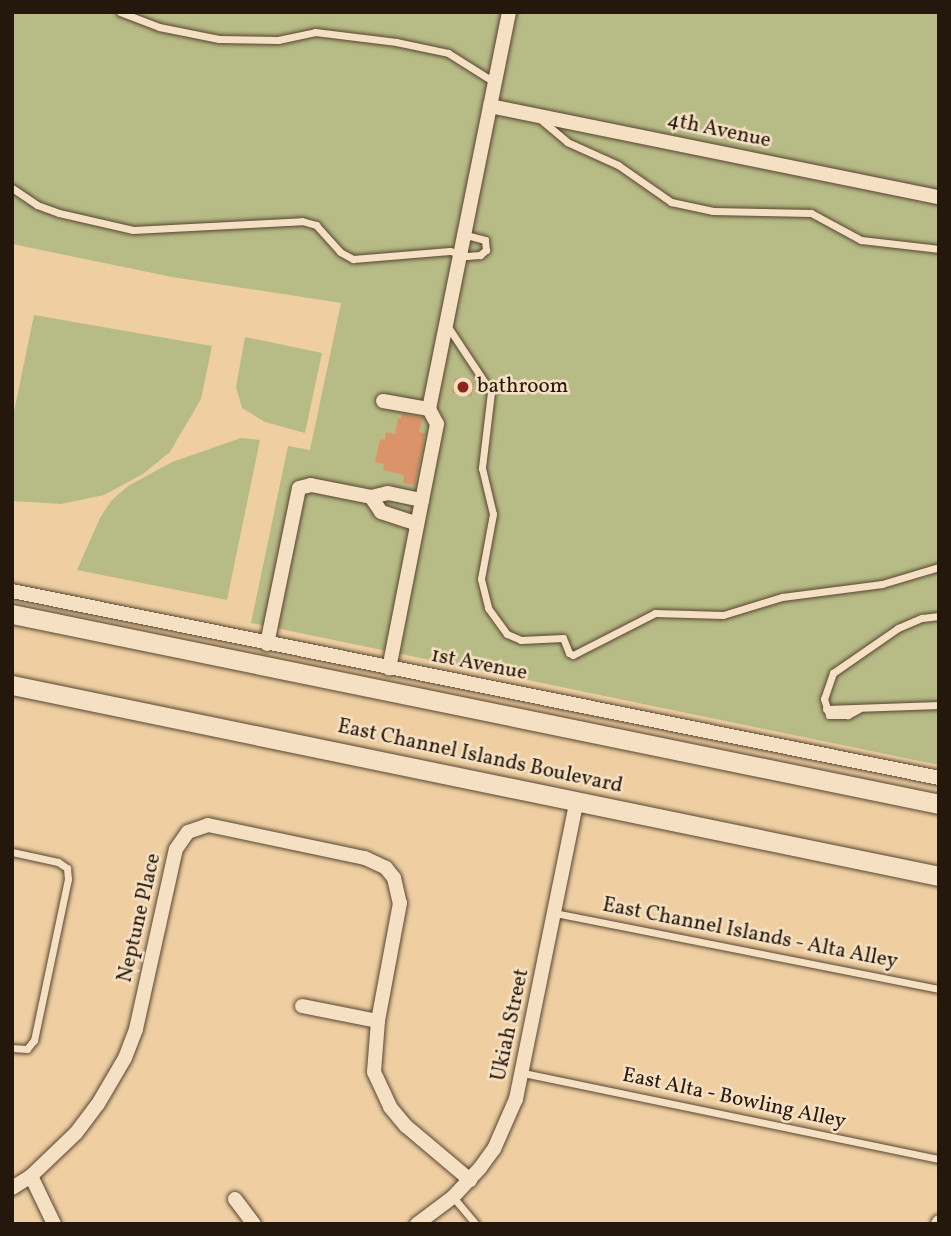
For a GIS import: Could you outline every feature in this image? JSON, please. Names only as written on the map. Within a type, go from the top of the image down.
[{"type":"main road","points":[[12,614],[939,804]]},
{"type":"main road","name":"East Channel Islands Boulevard","points":[[12,685],[939,876]]},
{"type":"street","points":[[389,668],[436,424],[429,409],[509,12]]},
{"type":"street","name":"4th Avenue","points":[[490,106],[939,198]]},
{"type":"street","points":[[383,401],[429,409]]},
{"type":"street","points":[[267,644],[299,488],[311,485],[371,497],[388,493],[422,500]]},
{"type":"street","points":[[371,497],[381,512],[417,524]]},
{"type":"street","name":"1st Avenue","points":[[12,591],[939,778]]},
{"type":"street","name":"Ukiah Street","points":[[417,1224],[453,1197],[470,1180],[494,1149],[506,1126],[523,1073],[578,800]]},
{"type":"street","name":"Neptune Place","points":[[12,1188],[31,1176],[76,1133],[98,1104],[125,1058],[136,1029],[176,849],[188,832],[208,825],[365,858],[386,868],[394,878],[400,903],[378,1021],[374,1072],[385,1098],[406,1126],[470,1180]]},
{"type":"street","points":[[302,1006],[378,1021]]},
{"type":"street","points":[[31,1176],[54,1224]]},
{"type":"street","points":[[235,1199],[254,1224]]},
{"type":"lane","points":[[120,12],[159,27],[219,39],[278,40],[315,32],[396,42],[448,53],[495,82]]},
{"type":"lane","points":[[538,116],[567,142],[636,176],[671,202],[713,211],[811,213],[861,240],[939,249]]},
{"type":"lane","points":[[12,188],[37,205],[59,214],[133,230],[302,221],[316,225],[340,252],[353,259],[450,251],[459,255],[480,255],[486,250],[485,240],[463,234]]},
{"type":"lane","points":[[445,324],[491,392],[482,468],[493,514],[481,579],[488,608],[507,634],[521,640],[563,638],[573,655],[655,613],[723,615],[782,597],[882,584],[939,567]]},
{"type":"lane","points":[[939,616],[922,618],[898,628],[833,673],[826,687],[825,709],[829,715],[839,716],[859,709],[939,705]]},
{"type":"lane","points":[[12,852],[58,862],[67,868],[68,879],[34,1040],[27,1049],[12,1048]]},
{"type":"lane","name":"East Channel Islands - Alta Alley","points":[[555,913],[939,989]]},
{"type":"lane","name":"East Alta - Bowling Alley","points":[[523,1073],[939,1159]]},
{"type":"lane","points":[[453,1197],[476,1224]]},
{"type":"green space","points":[[12,12],[939,12],[939,765],[251,623],[288,446],[310,450],[341,303],[172,277],[12,244]]},
{"type":"green space","points":[[34,315],[212,346],[201,399],[170,452],[143,474],[104,495],[61,504],[12,501],[12,421]]},
{"type":"green space","points":[[245,337],[322,353],[305,433],[265,422],[242,408],[236,387]]},
{"type":"green space","points":[[241,438],[260,440],[227,600],[77,570],[100,518],[111,501],[128,486],[172,462]]},
{"type":"building","name":"bathroom","points":[[455,378],[475,382],[472,397],[452,393]]},
{"type":"building","points":[[402,414],[423,418],[419,432],[425,433],[415,485],[403,483],[404,475],[383,470],[384,464],[375,462],[380,439],[385,440],[386,432],[395,434],[398,418],[401,418]]},
{"type":"place","name":"bathroom","points":[[463,387]]}]
